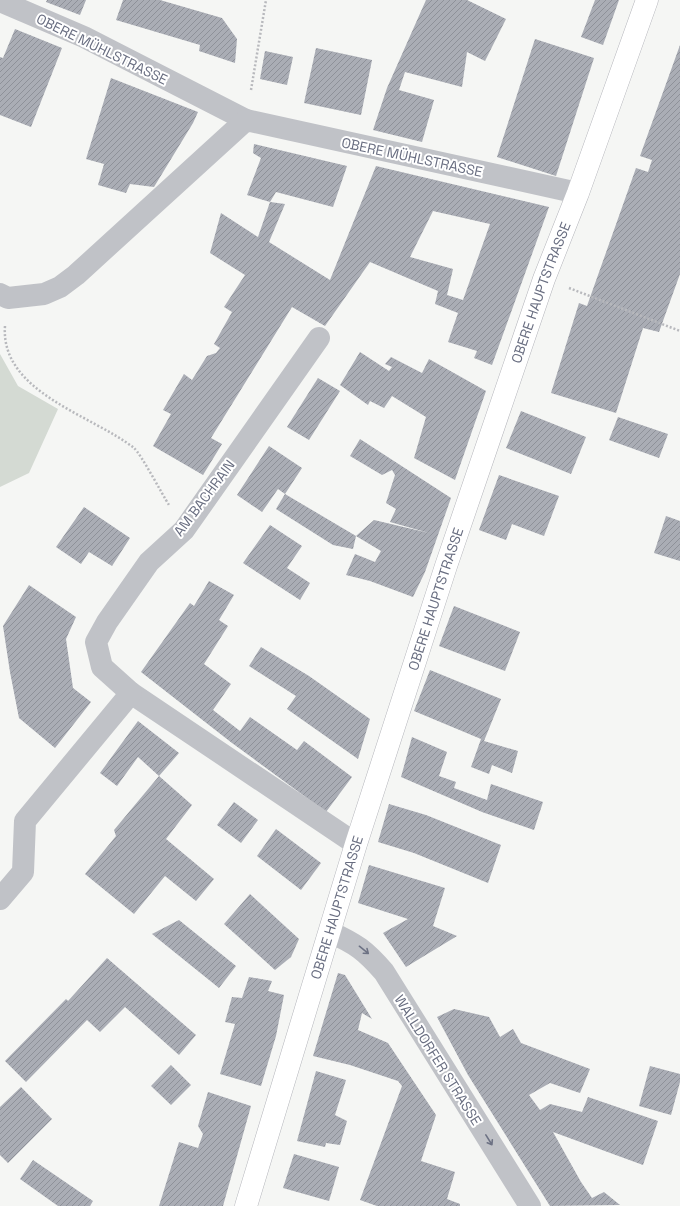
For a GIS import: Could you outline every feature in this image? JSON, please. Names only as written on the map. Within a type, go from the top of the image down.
[{"type":"main road","name":"OBERE HAUPTSTRASSE","points":[[246,1206],[356,844],[446,566],[544,279],[578,193],[647,0]]},
{"type":"street","name":"OBERE MÜHLSTRASSE","points":[[0,1],[84,37],[246,120],[578,193]]},
{"type":"street","points":[[4,296],[44,294],[60,288],[246,120]]},
{"type":"street","name":"AM BACHRAIN","points":[[319,338],[184,530],[149,562],[107,622],[96,642],[102,667],[131,693],[356,844]]},
{"type":"street","points":[[0,899],[23,872],[25,821],[131,693]]},
{"type":"street","name":"WALLDORFER STRASSE","points":[[330,932],[356,943],[384,972],[530,1206]]},
{"type":"path","points":[[246,120],[266,0]]},
{"type":"path","points":[[544,279],[680,331]]},
{"type":"path","points":[[4,296],[4,338],[8,356],[20,375],[50,398],[135,449],[184,530]]},
{"type":"shaded area","points":[[0,354],[18,386],[58,409],[29,473],[0,487]]},
{"type":"building","points":[[47,0],[86,0],[80,15],[46,2]]},
{"type":"building","points":[[123,0],[160,0],[222,18],[237,39],[235,63],[199,51],[200,45],[116,20]]},
{"type":"building","points":[[426,0],[467,0],[506,19],[485,61],[467,52],[462,87],[405,72],[399,90],[434,100],[422,142],[373,130],[387,88]]},
{"type":"building","points":[[595,0],[619,0],[603,45],[581,37]]},
{"type":"building","points":[[15,29],[62,48],[31,127],[0,115],[0,57],[3,58]]},
{"type":"building","points":[[535,39],[594,58],[556,176],[497,157]]},
{"type":"building","points":[[680,45],[680,274],[659,332],[643,328],[616,413],[551,393],[579,303],[587,306],[636,168],[648,172],[652,160],[640,156]]},
{"type":"building","points":[[316,48],[372,60],[361,115],[304,103]]},
{"type":"building","points":[[265,51],[293,57],[287,85],[260,79]]},
{"type":"building","points":[[111,78],[198,112],[193,123],[154,187],[130,184],[126,193],[98,185],[104,164],[86,159]]},
{"type":"building","points":[[254,144],[347,166],[333,207],[276,192],[270,202],[247,195],[261,158],[253,153]]},
{"type":"building","points":[[376,166],[549,207],[492,365],[474,358],[477,351],[448,342],[458,313],[435,304],[438,291],[370,262],[325,326],[292,307],[211,438],[222,444],[203,475],[153,446],[171,414],[163,410],[184,374],[192,380],[207,356],[216,353],[220,348],[214,344],[232,312],[224,307],[245,275],[210,253],[221,213],[258,237],[270,202],[285,204],[269,242],[330,280]],"holes":[[[433,211],[490,224],[463,300],[447,295],[453,269],[410,257]]]},
{"type":"building","points":[[360,352],[389,371],[392,367],[385,364],[391,357],[422,373],[429,359],[486,391],[455,480],[414,458],[426,417],[392,396],[384,408],[370,401],[368,405],[340,385]]},
{"type":"building","points":[[318,378],[340,391],[309,440],[287,427]]},
{"type":"building","points":[[521,411],[586,437],[571,474],[506,448]]},
{"type":"building","points":[[618,417],[668,434],[659,458],[609,440]]},
{"type":"building","points":[[360,439],[451,498],[425,572],[413,597],[370,581],[346,575],[355,554],[375,562],[381,551],[356,536],[374,520],[429,533],[390,522],[396,509],[386,503],[395,475],[392,470],[382,475],[350,456]]},
{"type":"building","points":[[269,446],[302,468],[285,494],[278,489],[262,512],[237,495]]},
{"type":"building","points":[[499,475],[559,496],[544,536],[512,524],[506,540],[479,530]]},
{"type":"building","points":[[285,494],[356,536],[353,549],[333,545],[276,509]]},
{"type":"building","points":[[84,507],[130,538],[112,566],[89,552],[81,564],[56,547]]},
{"type":"building","points":[[666,516],[680,521],[680,561],[654,553]]},
{"type":"building","points":[[270,525],[302,546],[287,568],[310,583],[300,600],[243,563]]},
{"type":"building","points":[[209,581],[234,595],[219,620],[228,626],[204,664],[231,684],[213,710],[240,731],[250,717],[297,750],[304,741],[352,777],[326,812],[232,743],[141,672],[190,603],[194,606]]},
{"type":"building","points":[[29,585],[76,617],[66,639],[73,688],[91,702],[55,748],[19,718],[10,672],[3,626]]},
{"type":"building","points":[[454,606],[520,632],[505,671],[439,646]]},
{"type":"building","points":[[261,647],[309,676],[370,719],[358,759],[287,709],[296,696],[249,666]]},
{"type":"building","points":[[430,670],[501,699],[484,741],[518,751],[512,773],[492,765],[489,774],[471,767],[481,739],[414,711]]},
{"type":"building","points":[[138,721],[179,753],[159,776],[138,757],[117,786],[100,773]]},
{"type":"building","points":[[412,737],[447,752],[439,776],[456,782],[454,788],[487,800],[491,784],[543,802],[534,830],[482,812],[401,777]]},
{"type":"building","points":[[159,776],[192,805],[166,839],[214,879],[196,901],[165,876],[134,914],[85,874],[116,836],[114,830]]},
{"type":"building","points":[[234,802],[258,820],[241,843],[217,825]]},
{"type":"building","points":[[389,804],[426,815],[501,845],[488,883],[414,853],[378,842]]},
{"type":"building","points":[[276,829],[321,863],[301,890],[257,856]]},
{"type":"building","points":[[369,865],[445,888],[433,926],[457,936],[406,967],[383,933],[408,919],[358,903]]},
{"type":"building","points":[[250,894],[299,939],[291,957],[275,970],[224,924]]},
{"type":"building","points":[[179,920],[236,966],[219,988],[152,934]]},
{"type":"building","points":[[107,958],[196,1035],[179,1055],[125,1007],[100,1032],[87,1020],[26,1082],[5,1061],[66,999],[68,1001]]},
{"type":"building","points":[[338,973],[345,975],[372,1019],[362,1013],[358,1030],[388,1043],[436,1115],[421,1161],[455,1172],[447,1199],[460,1204],[460,1206],[377,1206],[360,1200],[402,1086],[398,1081],[350,1065],[313,1056]]},
{"type":"building","points":[[249,977],[272,981],[268,991],[284,995],[276,1036],[261,1086],[220,1074],[235,1024],[225,1022],[232,997],[242,998]]},
{"type":"building","points":[[454,1009],[489,1017],[500,1037],[513,1029],[521,1043],[590,1069],[580,1093],[550,1083],[529,1095],[540,1110],[550,1104],[582,1112],[588,1097],[658,1121],[643,1165],[553,1132],[581,1182],[592,1198],[604,1192],[620,1205],[550,1206],[468,1075],[437,1017]]},
{"type":"building","points":[[171,1065],[191,1085],[171,1105],[151,1086]]},
{"type":"building","points":[[650,1066],[680,1074],[680,1082],[671,1115],[639,1106]]},
{"type":"building","points":[[316,1071],[346,1080],[335,1115],[347,1121],[340,1145],[326,1143],[325,1147],[297,1141]]},
{"type":"building","points":[[21,1087],[52,1119],[8,1163],[0,1155],[0,1107]]},
{"type":"building","points":[[208,1092],[251,1106],[223,1206],[159,1206],[179,1142],[198,1148],[203,1134],[198,1126]]},
{"type":"building","points":[[294,1154],[339,1167],[329,1201],[283,1188]]},
{"type":"building","points":[[33,1160],[93,1201],[90,1206],[58,1206],[20,1179]]}]
